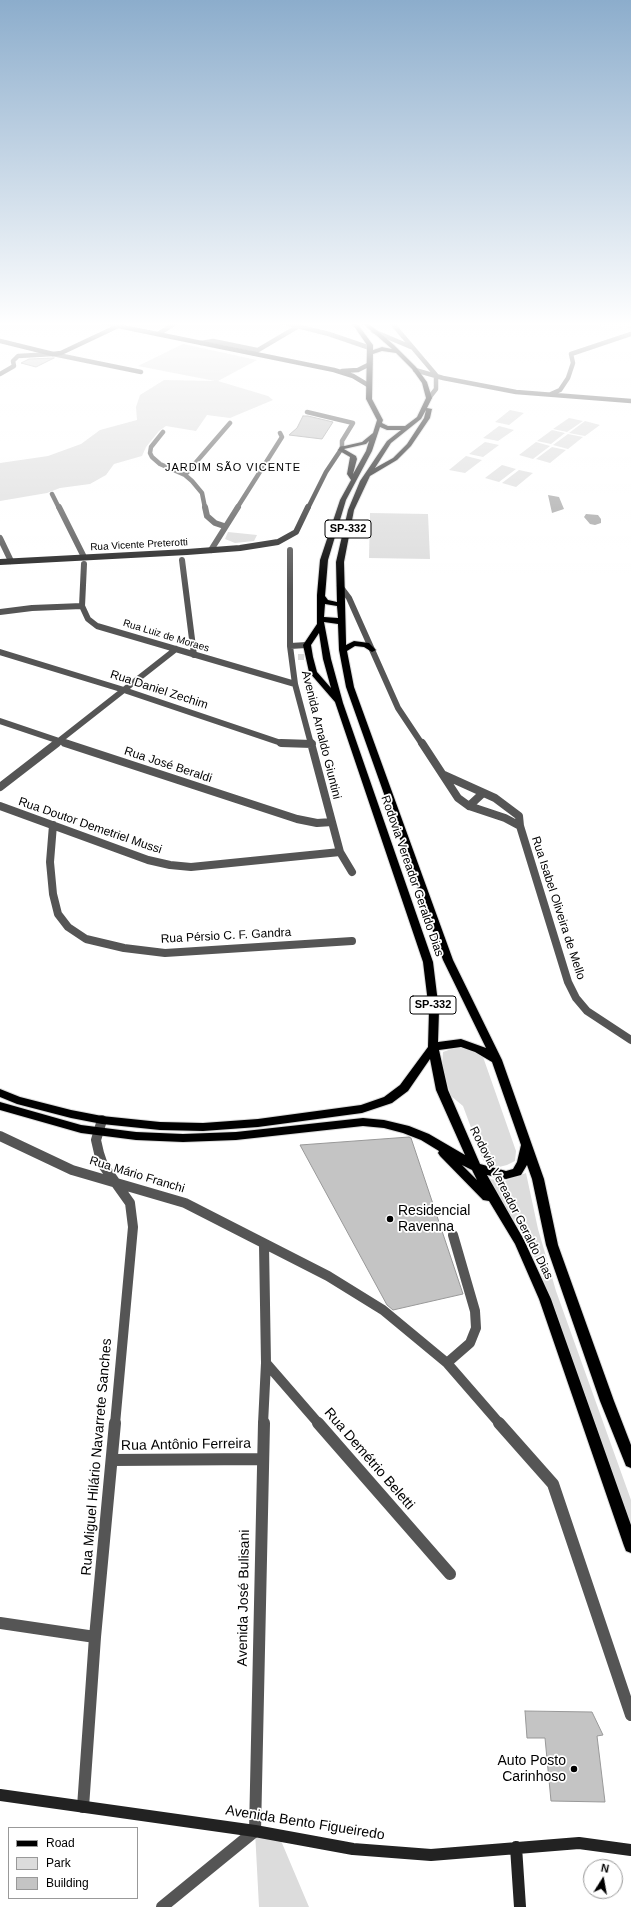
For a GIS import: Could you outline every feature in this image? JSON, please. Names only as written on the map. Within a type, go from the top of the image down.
[{"type":"main road","points":[[341,449],[364,443],[377,428],[380,420],[375,411]]},
{"type":"main road","name":"Rodovia Vereador Geraldo Dias","points":[[423,411],[419,418],[389,442],[367,474],[351,510],[340,562],[342,605],[341,637],[350,687],[448,960],[497,1060],[538,1180],[552,1245],[607,1401],[631,1462]]},
{"type":"main road","points":[[367,474],[395,459],[409,445],[427,418],[429,411]]},
{"type":"main road","points":[[377,428],[407,428]]},
{"type":"main road","name":"Rodovia Vereador Geraldo Dias","points":[[377,428],[369,451],[339,509],[324,560],[320,622],[339,703],[428,962],[434,1010],[433,1047],[442,1090],[476,1167],[499,1210],[520,1243],[545,1299],[631,1546]]},
{"type":"main road","points":[[341,449],[353,456],[354,459],[350,474],[354,480]]},
{"type":"main road","points":[[321,595],[325,602],[342,605]]},
{"type":"main road","points":[[339,703],[300,657],[320,622],[335,620],[342,623]]},
{"type":"main road","points":[[341,637],[368,639]]},
{"type":"main road","points":[[343,650],[354,643],[360,644],[372,650]]},
{"type":"main road","points":[[0,1093],[17,1100],[102,1120],[160,1126],[203,1127],[258,1123],[362,1109],[388,1100],[404,1088],[433,1047],[461,1043],[479,1049],[497,1060]]},
{"type":"main road","points":[[0,1106],[67,1126],[97,1132],[182,1138],[236,1136],[363,1122],[398,1127],[426,1137],[476,1167],[506,1175],[517,1172],[523,1162],[526,1146]]},
{"type":"main road","points":[[426,1137],[473,1180],[499,1210]]},
{"type":"street","points":[[307,412],[353,423],[342,441],[341,449]]},
{"type":"street","points":[[185,476],[230,423]]},
{"type":"street","points":[[163,432],[151,447],[150,453],[152,457],[160,464],[192,481],[202,493],[207,516],[215,523],[224,526]]},
{"type":"street","points":[[211,550],[224,526],[282,437],[280,432]]},
{"type":"street","name":"Rua Vicente Preterotti","points":[[0,562],[211,550],[278,542],[288,538],[296,532],[326,472],[341,449]]},
{"type":"street","points":[[52,494],[84,557]]},
{"type":"street","points":[[0,538],[11,561]]},
{"type":"street","name":"Avenida Arnaldo Giuntini","points":[[290,550],[290,646],[300,657],[295,684],[340,852],[352,872]]},
{"type":"street","points":[[182,560],[194,655]]},
{"type":"street","points":[[0,612],[32,608],[82,606],[84,564]]},
{"type":"street","points":[[340,586],[349,598],[398,708],[458,798],[469,806],[505,818],[520,826]]},
{"type":"street","name":"Rua Luiz de Moraes","points":[[82,606],[88,619],[97,626],[295,684]]},
{"type":"street","points":[[290,646],[307,645]]},
{"type":"street","points":[[0,787],[176,649]]},
{"type":"street","name":"Rua Daniel Zechim","points":[[0,652],[124,690],[286,744],[312,744]]},
{"type":"street","name":"Rua José Beraldi","points":[[0,721],[297,819],[317,823],[332,822]]},
{"type":"street","points":[[444,775],[483,793],[469,806]]},
{"type":"street","name":"Rua Isabel Oliveira de Mello","points":[[483,793],[505,804],[519,816],[520,826],[568,982],[576,998],[587,1011],[631,1040]]},
{"type":"street","name":"Rua Doutor Demetriel Mussi","points":[[0,806],[148,860],[170,865],[191,867],[340,852]]},
{"type":"street","name":"Rua Pérsio C. F. Gandra","points":[[53,825],[50,862],[58,914],[68,927],[86,939],[124,948],[165,953],[233,950],[352,941]]},
{"type":"street","name":"Rua Miguel Hilário Navarrete Sanches","points":[[83,1807],[95,1637],[133,1227],[130,1203],[117,1182],[103,1165],[99,1153],[96,1140],[97,1132],[102,1120]]},
{"type":"street","name":"Rua Mário Franchi","points":[[0,1136],[72,1170],[185,1203],[264,1245],[328,1276],[383,1310],[447,1363],[553,1484],[631,1715]]},
{"type":"street","points":[[447,1363],[470,1343],[476,1328],[475,1311],[453,1235]]},
{"type":"street","name":"Avenida José Bulisani","points":[[255,1831],[262,1459],[266,1363],[264,1245]]},
{"type":"street","name":"Rua Demétrio Beletti","points":[[266,1363],[450,1574]]},
{"type":"street","name":"Rua Antônio Ferreira","points":[[112,1460],[262,1459]]},
{"type":"street","points":[[0,1623],[95,1637]]},
{"type":"street","name":"Avenida Bento Figueiredo","points":[[0,1795],[255,1831],[353,1849],[431,1855],[579,1843],[631,1850]]},
{"type":"street","points":[[162,1907],[255,1831]]},
{"type":"street","points":[[516,1847],[520,1907]]},
{"type":"green space","points":[[136,411],[247,411],[230,418],[207,415],[196,431],[166,426],[159,431],[146,447],[142,456],[114,464],[106,475],[90,484],[60,488],[47,493],[0,501],[0,463],[48,456],[81,444],[100,430],[137,420]]},
{"type":"green space","points":[[509,411],[524,413],[509,425],[495,422]]},
{"type":"green space","points":[[569,418],[583,421],[567,432],[553,429]]},
{"type":"green space","points":[[585,421],[600,425],[585,436],[569,433]]},
{"type":"green space","points":[[499,426],[514,430],[498,441],[483,438]]},
{"type":"green space","points":[[552,430],[565,433],[551,444],[537,441]]},
{"type":"green space","points":[[568,434],[583,437],[568,449],[553,445]]},
{"type":"green space","points":[[485,442],[499,445],[483,457],[469,454]]},
{"type":"green space","points":[[536,442],[550,446],[533,459],[519,455]]},
{"type":"green space","points":[[552,447],[566,450],[550,463],[536,459]]},
{"type":"green space","points":[[466,456],[482,460],[465,473],[449,470]]},
{"type":"green space","points":[[502,465],[516,469],[499,482],[485,478]]},
{"type":"green space","points":[[519,470],[533,473],[516,487],[502,483]]},
{"type":"green space","points":[[370,513],[428,514],[430,559],[369,558]]},
{"type":"green space","points":[[228,532],[257,535],[254,541],[235,543],[225,539]]},
{"type":"green space","points":[[454,1048],[464,1048],[482,1054],[516,1151],[515,1161],[507,1165],[499,1167],[487,1164],[483,1160],[463,1106],[451,1096],[442,1068],[443,1052]]},
{"type":"green space","points":[[526,1173],[538,1229],[556,1291],[631,1500],[631,1528],[538,1264],[524,1236],[488,1179],[505,1181]]},
{"type":"green space","points":[[255,1831],[279,1836],[309,1907],[259,1907]]},
{"type":"shaded area","points":[[548,495],[559,497],[564,509],[552,513]]},
{"type":"shaded area","points":[[586,514],[598,515],[601,519],[601,523],[595,525],[590,524],[584,517]]},
{"type":"building","points":[[303,416],[333,422],[322,439],[289,435],[297,428]]},
{"type":"building","name":"Residencial Ravenna","points":[[411,1138],[463,1294],[393,1310],[387,1305],[300,1145]]},
{"type":"building","name":"Auto Posto Carinhoso","points":[[525,1711],[592,1712],[603,1735],[597,1736],[605,1802],[551,1801],[545,1738],[527,1738]]},
{"type":"tunnel","points":[[298,657],[304,657]]},
{"type":"place","name":"Residencial Ravenna","points":[[390,1219]]},
{"type":"place","name":"Auto Posto Carinhoso","points":[[574,1769]]},
{"type":"district","name":"JARDIM SÃO VICENTE","points":[[233,468]]}]
